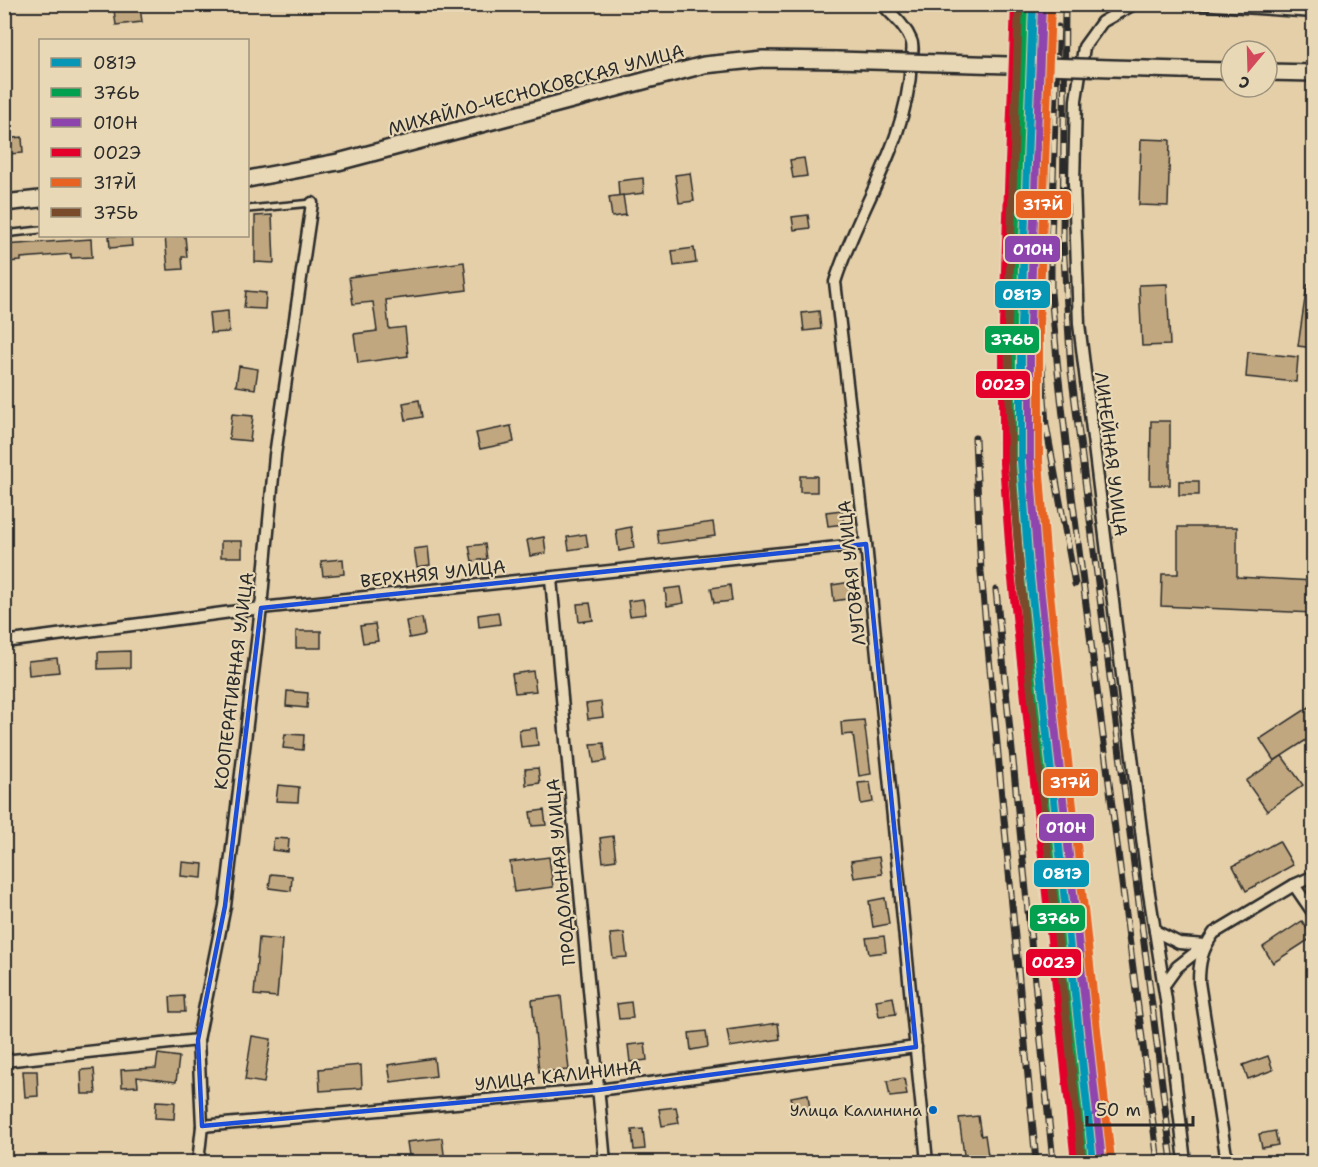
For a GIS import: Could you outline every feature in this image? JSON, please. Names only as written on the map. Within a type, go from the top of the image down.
[{"type":"street","name":"ЛУГОВАЯ УЛИЦА","points":[[882,4],[902,24],[912,41],[910,93],[869,202],[843,254],[835,282],[866,544],[927,1162]]},
{"type":"street","name":"ЛИНЕЙНАЯ УЛИЦА","points":[[1134,4],[1102,21],[1084,47],[1076,100],[1074,183],[1079,324],[1185,1162]]},
{"type":"street","points":[[1199,4],[1314,12]]},
{"type":"street","name":"МИХАЙЛО-ЧЕСНОКОВСКАЯ УЛИЦА","points":[[249,179],[372,153],[704,65],[763,59],[1219,71]]},
{"type":"street","points":[[1279,72],[1314,73]]},
{"type":"street","points":[[4,203],[39,200]]},
{"type":"street","name":"КООПЕРАТИВНАЯ УЛИЦА","points":[[198,1162],[202,1126],[198,1040],[225,906],[261,608],[275,455],[312,202]]},
{"type":"street","name":"ВЕРХНЯЯ УЛИЦА","points":[[4,642],[261,608],[866,544]]},
{"type":"street","name":"ПРОДОЛЬНАЯ УЛИЦА","points":[[551,579],[605,1162]]},
{"type":"street","points":[[1164,985],[1177,967],[1205,945],[1214,933],[1294,885],[1314,876]]},
{"type":"street","points":[[1294,885],[1314,914]]},
{"type":"street","points":[[1155,931],[1179,943],[1205,945]]},
{"type":"street","points":[[1205,945],[1199,963],[1199,982],[1227,1162]]},
{"type":"street","points":[[4,1061],[198,1040]]},
{"type":"street","name":"УЛИЦА КАЛИНИНА","points":[[202,1126],[598,1090],[916,1047]]},
{"type":"lane","points":[[249,209],[312,202]]},
{"type":"lane","points":[[4,234],[39,230]]},
{"type":"highlighted area","points":[[866,544],[916,1047],[598,1090],[202,1126],[198,1040],[225,906],[261,608]]},
{"type":"building","points":[[140,7],[142,22],[116,25],[114,10]]},
{"type":"building","points":[[22,137],[23,153],[6,154],[4,139]]},
{"type":"building","points":[[1141,139],[1170,140],[1168,206],[1139,205]]},
{"type":"building","points":[[804,158],[807,176],[793,178],[790,160]]},
{"type":"building","points":[[690,173],[694,201],[679,203],[675,175]]},
{"type":"building","points":[[643,178],[644,193],[619,196],[618,181]]},
{"type":"building","points":[[623,195],[626,215],[612,217],[609,197]]},
{"type":"building","points":[[272,215],[274,263],[255,262],[255,216]]},
{"type":"building","points":[[808,215],[810,228],[794,230],[792,217]]},
{"type":"building","points":[[109,237],[131,237],[132,246],[110,248]]},
{"type":"building","points":[[165,237],[185,237],[187,257],[182,257],[183,269],[168,270]]},
{"type":"building","points":[[91,239],[92,257],[71,258],[71,254],[21,258],[21,261],[5,262],[4,245]]},
{"type":"building","points":[[694,248],[696,263],[674,266],[672,251]]},
{"type":"building","points":[[464,262],[467,290],[386,300],[389,329],[405,327],[408,356],[358,363],[354,334],[377,331],[373,302],[353,304],[349,277]]},
{"type":"building","points":[[1167,284],[1170,345],[1142,346],[1139,285]]},
{"type":"building","points":[[1307,285],[1314,285],[1314,348],[1298,346]]},
{"type":"building","points":[[246,291],[266,293],[265,309],[244,308]]},
{"type":"building","points":[[228,311],[229,332],[211,333],[209,313]]},
{"type":"building","points":[[819,311],[821,329],[804,331],[802,313]]},
{"type":"building","points":[[1248,352],[1298,357],[1296,382],[1246,377]]},
{"type":"building","points":[[239,366],[258,369],[255,389],[236,386]]},
{"type":"building","points":[[419,400],[422,417],[406,420],[403,403]]},
{"type":"building","points":[[232,414],[253,416],[250,441],[229,439]]},
{"type":"building","points":[[1151,421],[1170,421],[1170,485],[1150,485]]},
{"type":"building","points":[[511,426],[514,442],[480,449],[476,433]]},
{"type":"building","points":[[800,476],[817,476],[817,492],[800,492]]},
{"type":"building","points":[[1179,481],[1199,481],[1199,495],[1179,495]]},
{"type":"building","points":[[842,510],[844,524],[828,526],[826,512]]},
{"type":"building","points":[[713,522],[715,536],[659,544],[657,530]]},
{"type":"building","points":[[631,527],[634,548],[619,551],[616,530]]},
{"type":"building","points":[[1178,527],[1237,527],[1237,577],[1314,581],[1314,613],[1161,606],[1162,574],[1178,574]]},
{"type":"building","points":[[586,534],[588,547],[569,550],[567,537]]},
{"type":"building","points":[[544,537],[546,553],[530,556],[527,540]]},
{"type":"building","points":[[221,541],[242,541],[242,557],[221,557]]},
{"type":"building","points":[[485,544],[487,559],[472,561],[469,546]]},
{"type":"building","points":[[428,547],[430,565],[417,567],[414,549]]},
{"type":"building","points":[[343,559],[344,574],[323,576],[321,561]]},
{"type":"building","points":[[851,582],[853,598],[834,601],[832,585]]},
{"type":"building","points":[[730,585],[732,601],[714,603],[711,588]]},
{"type":"building","points":[[681,587],[684,603],[667,606],[665,589]]},
{"type":"building","points":[[643,599],[646,614],[630,616],[628,601]]},
{"type":"building","points":[[590,603],[593,620],[579,622],[577,604]]},
{"type":"building","points":[[498,612],[500,624],[479,627],[478,615]]},
{"type":"building","points":[[422,618],[425,635],[409,638],[406,621]]},
{"type":"building","points":[[375,624],[378,641],[363,643],[360,626]]},
{"type":"building","points":[[296,631],[321,631],[321,648],[296,648]]},
{"type":"building","points":[[130,651],[130,668],[98,669],[98,652]]},
{"type":"building","points":[[57,658],[59,672],[29,675],[28,661]]},
{"type":"building","points":[[533,671],[536,691],[515,693],[512,674]]},
{"type":"building","points":[[287,691],[308,693],[307,708],[286,706]]},
{"type":"building","points":[[601,702],[603,717],[588,719],[586,704]]},
{"type":"building","points":[[1314,704],[1314,735],[1274,761],[1260,739]]},
{"type":"building","points":[[864,720],[871,774],[859,776],[853,734],[842,735],[841,722]]},
{"type":"building","points":[[536,728],[538,745],[521,747],[519,730]]},
{"type":"building","points":[[285,734],[304,735],[303,750],[283,748]]},
{"type":"building","points":[[604,743],[606,761],[594,763],[591,744]]},
{"type":"building","points":[[1282,756],[1303,785],[1267,811],[1246,781]]},
{"type":"building","points":[[538,768],[540,783],[526,785],[525,769]]},
{"type":"building","points":[[870,782],[873,802],[861,804],[858,783]]},
{"type":"building","points":[[278,785],[299,787],[298,802],[276,801]]},
{"type":"building","points":[[544,810],[546,825],[532,826],[530,812]]},
{"type":"building","points":[[613,836],[616,860],[603,862],[600,838]]},
{"type":"building","points":[[274,838],[289,839],[288,852],[272,850]]},
{"type":"building","points":[[1279,841],[1293,865],[1246,891],[1233,866]]},
{"type":"building","points":[[549,857],[553,887],[514,892],[510,862]]},
{"type":"building","points":[[879,857],[882,874],[854,878],[851,861]]},
{"type":"building","points":[[182,862],[203,864],[202,878],[181,876]]},
{"type":"building","points":[[271,874],[292,876],[291,891],[269,888]]},
{"type":"building","points":[[885,898],[889,924],[873,927],[869,901]]},
{"type":"building","points":[[1302,921],[1313,937],[1273,963],[1263,947]]},
{"type":"building","points":[[624,933],[627,957],[613,958],[610,934]]},
{"type":"building","points":[[884,936],[886,952],[869,954],[866,938]]},
{"type":"building","points":[[259,938],[282,940],[277,997],[254,995]]},
{"type":"building","points":[[184,996],[185,1012],[171,1012],[170,997]]},
{"type":"building","points":[[561,996],[569,1070],[539,1072],[532,1000]]},
{"type":"building","points":[[893,997],[896,1014],[879,1016],[876,1000]]},
{"type":"building","points":[[631,1002],[633,1018],[619,1019],[617,1004]]},
{"type":"building","points":[[778,1023],[780,1039],[730,1047],[727,1030]]},
{"type":"building","points":[[706,1031],[708,1047],[691,1050],[689,1033]]},
{"type":"building","points":[[252,1036],[271,1039],[264,1083],[245,1080]]},
{"type":"building","points":[[645,1043],[647,1060],[630,1062],[628,1045]]},
{"type":"building","points":[[158,1054],[179,1057],[176,1082],[137,1077],[138,1086],[122,1087],[121,1070],[156,1068]]},
{"type":"building","points":[[1268,1056],[1273,1070],[1248,1079],[1243,1065]]},
{"type":"building","points":[[434,1058],[436,1076],[391,1082],[388,1065]]},
{"type":"building","points":[[361,1065],[362,1088],[320,1091],[319,1069]]},
{"type":"building","points":[[94,1069],[96,1094],[82,1094],[81,1070]]},
{"type":"building","points":[[23,1071],[37,1071],[38,1096],[25,1097]]},
{"type":"building","points":[[904,1078],[907,1095],[890,1097],[887,1081]]},
{"type":"building","points":[[808,1094],[810,1111],[794,1114],[791,1097]]},
{"type":"building","points":[[156,1101],[175,1102],[174,1119],[155,1118]]},
{"type":"building","points":[[676,1107],[679,1123],[662,1126],[659,1109]]},
{"type":"building","points":[[978,1116],[981,1136],[985,1135],[989,1162],[965,1162],[959,1118]]},
{"type":"building","points":[[643,1129],[645,1149],[634,1150],[632,1130]]},
{"type":"building","points":[[1275,1131],[1278,1145],[1262,1148],[1259,1134]]},
{"type":"building","points":[[442,1138],[445,1162],[410,1162],[407,1142]]},
{"type":"railway","points":[[1065,4],[1063,241],[1071,371],[1172,1162]]},
{"type":"railway","points":[[1058,27],[1051,292],[1072,496],[1158,1162]]},
{"type":"railway","points":[[1038,313],[1046,425],[1075,584]]},
{"type":"railway","points":[[975,438],[981,572],[1036,1162]]},
{"type":"railway","points":[[996,590],[1053,1162]]},
{"type":"transit line","name":"002Э","points":[[1015,4],[1003,323],[1003,463],[1011,570],[1075,1162]]},
{"type":"transit line","name":"375Ь","points":[[1019,4],[1008,324],[1011,462],[1028,664],[1082,1162]]},
{"type":"transit line","name":"376Ь","points":[[1024,4],[1012,324],[1012,463],[1020,569],[1084,1162]]},
{"type":"transit line","name":"081Э","points":[[1033,4],[1021,324],[1021,462],[1029,568],[1093,1162]]},
{"type":"transit line","name":"010Н","points":[[1042,4],[1030,324],[1030,462],[1038,567],[1102,1161]]},
{"type":"transit line","name":"317Й","points":[[1051,5],[1039,324],[1039,461],[1047,566],[1111,1160]]},
{"type":"place","name":"Улица Калинина","points":[[933,1110]]}]
